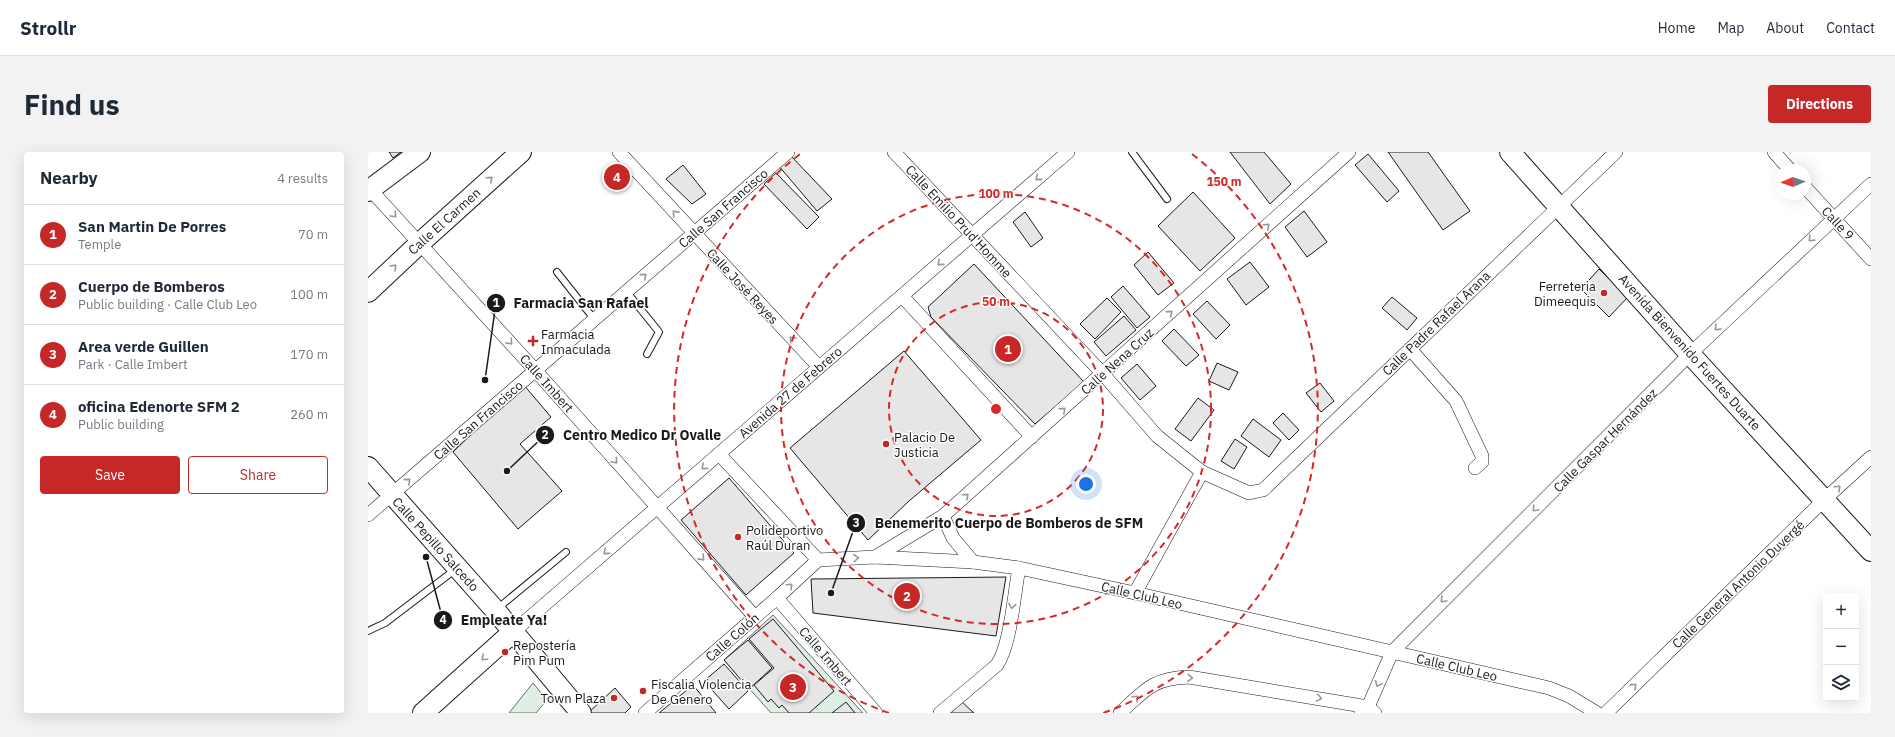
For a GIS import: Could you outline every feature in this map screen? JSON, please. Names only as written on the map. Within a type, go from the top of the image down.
[{"type":"main road","points":[[369,189],[420,152]]},
{"type":"main road","name":"Calle El Carmen","points":[[368,292],[521,152]]},
{"type":"main road","name":"Avenida Bienvenido Fuertes Duarte","points":[[1510,152],[1690,354],[1871,551]]},
{"type":"main road","name":"Calle Pepillo Salcedo","points":[[368,467],[495,610],[581,713]]},
{"type":"main road","name":"Avenida 27 de Febrero","points":[[424,713],[513,632]]},
{"type":"street","name":"Calle José Reyes","points":[[619,152],[693,234],[819,367]]},
{"type":"street","name":"Calle San Francisco","points":[[368,515],[788,152]]},
{"type":"street","name":"Calle Emilio Prud'Homme","points":[[894,152],[1103,374],[1157,436],[1202,472],[1249,493],[1255,492]]},
{"type":"street","name":"Avenida 27 de Febrero","points":[[513,632],[1068,152]]},
{"type":"street","name":"Calle Nena Cruz","points":[[875,556],[943,516],[1349,152]]},
{"type":"street","name":"Calle Padre Rafael Arana","points":[[1255,492],[1263,490],[1616,152]]},
{"type":"street","points":[[1774,152],[1785,164]]},
{"type":"street","name":"Calle Gaspar Hernández","points":[[1368,711],[1392,652],[1690,354],[1833,218],[1871,184]]},
{"type":"street","name":"Calle Imbert","points":[[369,189],[535,370],[755,617]]},
{"type":"street","name":"Calle 9","points":[[1811,194],[1871,259]]},
{"type":"street","points":[[902,296],[1032,437]]},
{"type":"street","points":[[1410,349],[1456,401],[1482,456],[1482,462],[1475,468]]},
{"type":"street","points":[[719,454],[818,560]]},
{"type":"street","name":"Calle General Antonio Duvergé","points":[[1606,713],[1824,500],[1871,457]]},
{"type":"street","points":[[1135,593],[1202,472]]},
{"type":"street","points":[[943,516],[954,538],[973,562]]},
{"type":"street","name":"Calle Club Leo","points":[[818,560],[875,556],[973,562],[1019,568],[1135,593],[1549,688],[1569,696],[1597,713]]},
{"type":"street","name":"Calle Colón","points":[[645,713],[777,598],[818,560]]},
{"type":"street","points":[[940,713],[997,665],[1001,659],[1006,642],[1019,568]]},
{"type":"street","name":"Calle Imbert","points":[[777,598],[876,713]]},
{"type":"street","points":[[1120,713],[1152,684],[1172,678],[1189,677],[1368,711]]},
{"type":"lane","points":[[1132,152],[1168,199]]},
{"type":"lane","points":[[557,272],[594,319]]},
{"type":"lane","points":[[626,291],[659,332],[647,354]]},
{"type":"lane","points":[[495,610],[566,552]]},
{"type":"lane","points":[[368,631],[385,623],[457,568]]},
{"type":"green space","points":[[773,615],[863,713],[771,713],[724,660]]},
{"type":"green space","points":[[533,683],[547,700],[536,713],[509,713]]},
{"type":"building","points":[[389,152],[401,152],[393,158]]},
{"type":"building","points":[[1230,152],[1264,152],[1291,184],[1270,204]]},
{"type":"building","points":[[1388,152],[1428,152],[1470,211],[1443,230]]},
{"type":"building","points":[[1368,154],[1399,191],[1387,202],[1355,165]]},
{"type":"building","points":[[790,155],[832,199],[817,211],[778,165]]},
{"type":"building","points":[[683,165],[706,194],[692,204],[666,179]]},
{"type":"building","points":[[776,173],[819,217],[807,229],[764,184]]},
{"type":"building","points":[[1193,192],[1235,238],[1200,271],[1158,226]]},
{"type":"building","points":[[1304,211],[1327,242],[1307,257],[1285,227]]},
{"type":"building","points":[[1025,212],[1043,238],[1031,247],[1013,222]]},
{"type":"building","points":[[1148,252],[1174,283],[1158,295],[1134,265]]},
{"type":"building","points":[[1250,262],[1269,287],[1246,305],[1227,279]]},
{"type":"building","points":[[974,264],[1084,382],[1035,424],[931,317],[928,307]]},
{"type":"building","name":"Ferreteria Dimeequis","points":[[1599,269],[1628,297],[1609,317],[1581,289]]},
{"type":"building","points":[[1123,286],[1150,317],[1137,328],[1111,297]]},
{"type":"building","points":[[1392,297],[1417,318],[1407,330],[1382,308]]},
{"type":"building","points":[[1107,298],[1121,312],[1095,339],[1080,324]]},
{"type":"building","points":[[1207,301],[1230,325],[1216,339],[1193,314]]},
{"type":"building","points":[[1124,316],[1136,330],[1106,356],[1094,342]]},
{"type":"building","points":[[1174,329],[1199,355],[1186,366],[1162,341]]},
{"type":"building","name":"Palacio De Justicia","points":[[904,351],[981,440],[909,501],[868,540],[790,448]]},
{"type":"building","points":[[1217,363],[1238,372],[1229,390],[1209,381]]},
{"type":"building","points":[[1137,364],[1156,386],[1140,400],[1121,378]]},
{"type":"building","points":[[1320,383],[1334,401],[1321,412],[1306,393]]},
{"type":"building","points":[[523,384],[551,417],[520,444],[562,491],[518,529],[453,452]]},
{"type":"building","points":[[1198,398],[1214,410],[1191,441],[1175,429]]},
{"type":"building","points":[[1283,413],[1299,430],[1289,440],[1273,423]]},
{"type":"building","points":[[1253,419],[1281,440],[1269,457],[1241,436]]},
{"type":"building","points":[[1235,439],[1247,447],[1234,469],[1221,461]]},
{"type":"building","name":"Polideportivo Raúl Duran","points":[[729,478],[794,553],[746,595],[681,520]]},
{"type":"building","points":[[1006,577],[996,636],[813,613],[811,579]]},
{"type":"building","points":[[773,619],[834,691],[809,713],[789,713],[782,705],[779,708],[771,699],[768,702],[754,685],[774,668],[749,639]]},
{"type":"building","points":[[748,640],[772,668],[749,689],[724,660]]},
{"type":"building","points":[[724,664],[748,691],[729,709],[704,681]]},
{"type":"building","points":[[693,685],[716,713],[659,713]]},
{"type":"building","name":"Town Plaza","points":[[615,688],[631,707],[625,713],[588,713]]},
{"type":"building","points":[[846,702],[855,713],[832,713]]},
{"type":"building","points":[[962,702],[974,713],[950,713]]},
{"type":"place","name":"oficina Edenorte SFM 2","points":[[617,177]]},
{"type":"place","name":"Ferreteria Dimeequis","points":[[1604,293]]},
{"type":"place","name":"Farmacia Inmaculada","points":[[533,341]]},
{"type":"place","name":"San Martin De Porres","points":[[1008,349]]},
{"type":"place","name":"Farmacia San Rafael","points":[[485,380]]},
{"type":"place","name":"Palacio De Justicia","points":[[886,444]]},
{"type":"place","name":"Centro Medico Dr Ovalle","points":[[507,471]]},
{"type":"place","name":"Polideportivo Raúl Duran","points":[[738,537]]},
{"type":"place","name":"Empleate Ya!","points":[[426,557]]},
{"type":"place","name":"Benemerito Cuerpo de Bomberos de SFM","points":[[831,593]]},
{"type":"place","name":"Cuerpo de Bomberos","points":[[907,596]]},
{"type":"place","name":"Repostería Pim Pum","points":[[505,652]]},
{"type":"place","name":"Area verde Guillen","points":[[793,687]]},
{"type":"place","name":"Fiscalia Violencia De Genero","points":[[643,691]]},
{"type":"place","name":"Town Plaza","points":[[614,698]]}]
